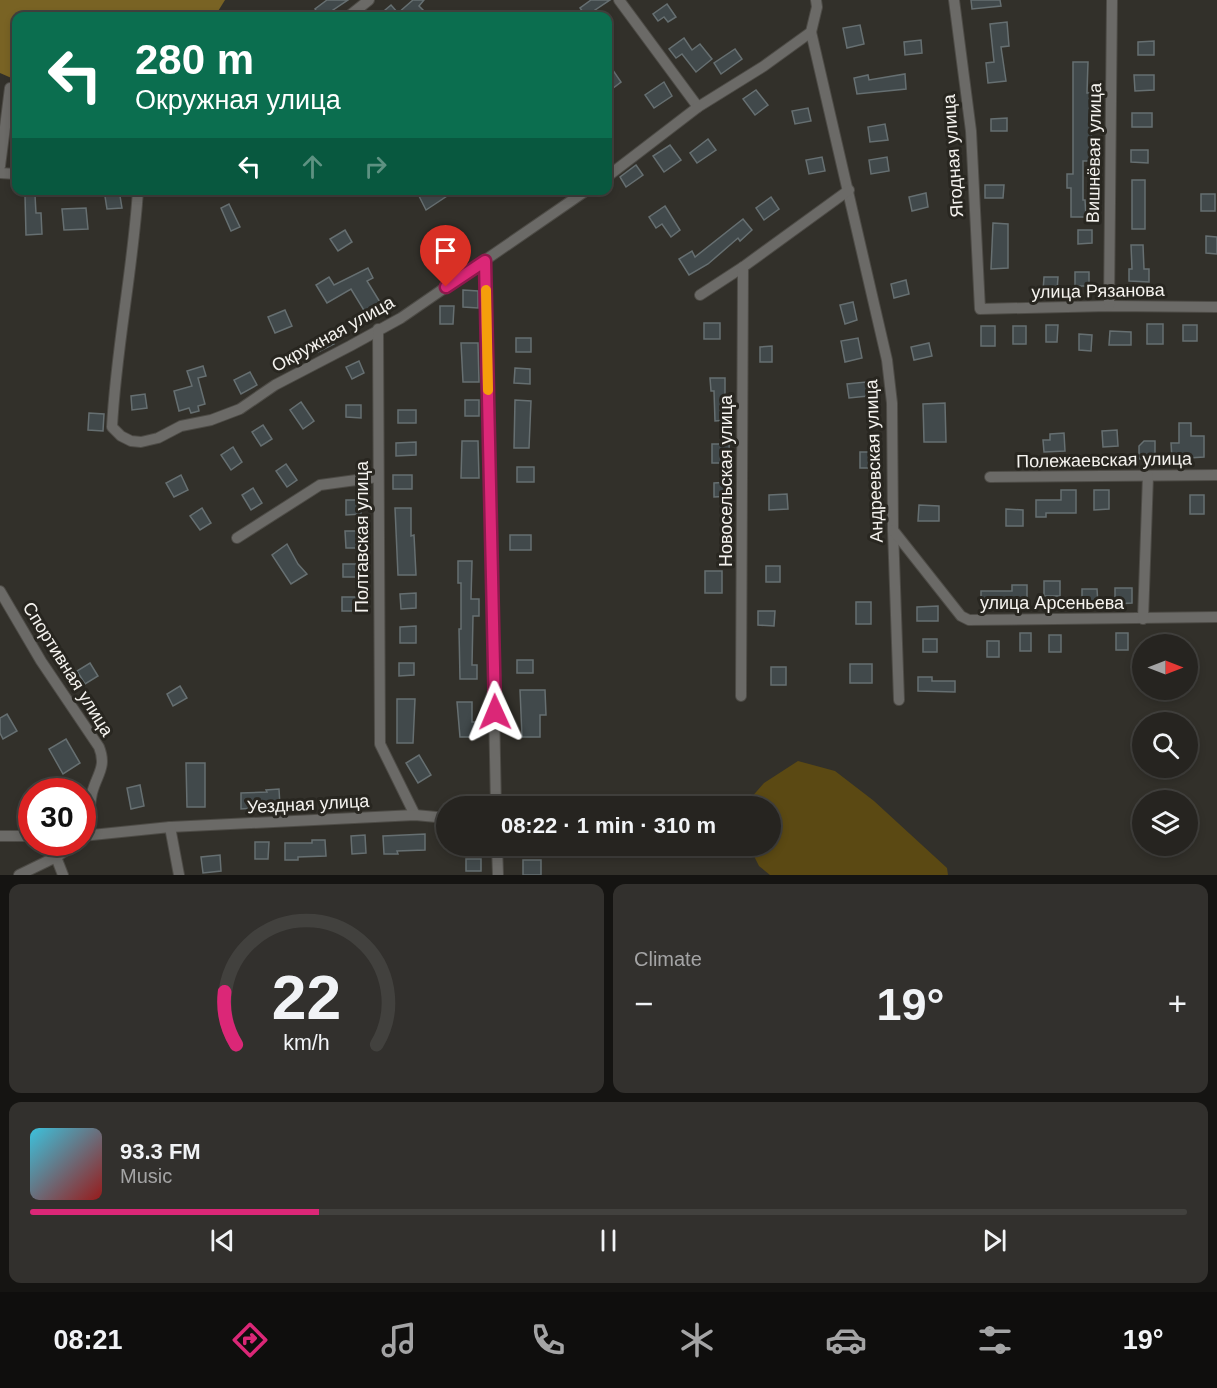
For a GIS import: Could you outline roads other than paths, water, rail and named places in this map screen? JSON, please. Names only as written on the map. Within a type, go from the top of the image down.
[{"type":"street","points":[[354,12],[369,0]]},
{"type":"street","points":[[618,0],[698,107]]},
{"type":"street","points":[[612,173],[698,107],[764,66],[811,32],[817,7],[816,0]]},
{"type":"street","name":"Ягодная улица","points":[[954,0],[970,131],[980,309]]},
{"type":"street","name":"Вишнёвая улица","points":[[1109,306],[1112,0]]},
{"type":"street","name":"Андреевская улица","points":[[811,32],[887,360],[892,403],[893,530],[899,700]]},
{"type":"street","points":[[0,166],[10,88]]},
{"type":"street","points":[[700,295],[743,267],[849,190]]},
{"type":"street","name":"Окружная улица","points":[[138,195],[112,428],[120,436],[141,442],[158,438],[181,426],[212,420],[240,409],[275,385],[401,318],[580,195]]},
{"type":"street","points":[[485,261],[496,796]]},
{"type":"street","name":"Новосельская улица","points":[[741,696],[743,267]]},
{"type":"street","name":"улица Рязанова","points":[[980,309],[1109,306],[1217,307]]},
{"type":"street","name":"Полтавская улица","points":[[378,329],[380,744],[415,815]]},
{"type":"street","name":"Полежаевская улица","points":[[990,477],[1217,475]]},
{"type":"street","points":[[1143,620],[1148,476]]},
{"type":"street","points":[[237,538],[320,485],[378,477]]},
{"type":"street","name":"улица Арсеньева","points":[[893,530],[961,616],[969,620],[1217,618]]},
{"type":"street","name":"Спортивная улица","points":[[0,591],[41,661],[99,747],[103,765],[96,783]]},
{"type":"street","name":"Уездная улица","points":[[96,836],[170,827],[415,815],[436,817]]},
{"type":"street","points":[[170,827],[179,875]]},
{"type":"street","points":[[0,836],[18,836]]},
{"type":"street","points":[[19,875],[56,856],[63,875]]},
{"type":"street","points":[[497,856],[498,875]]}]
